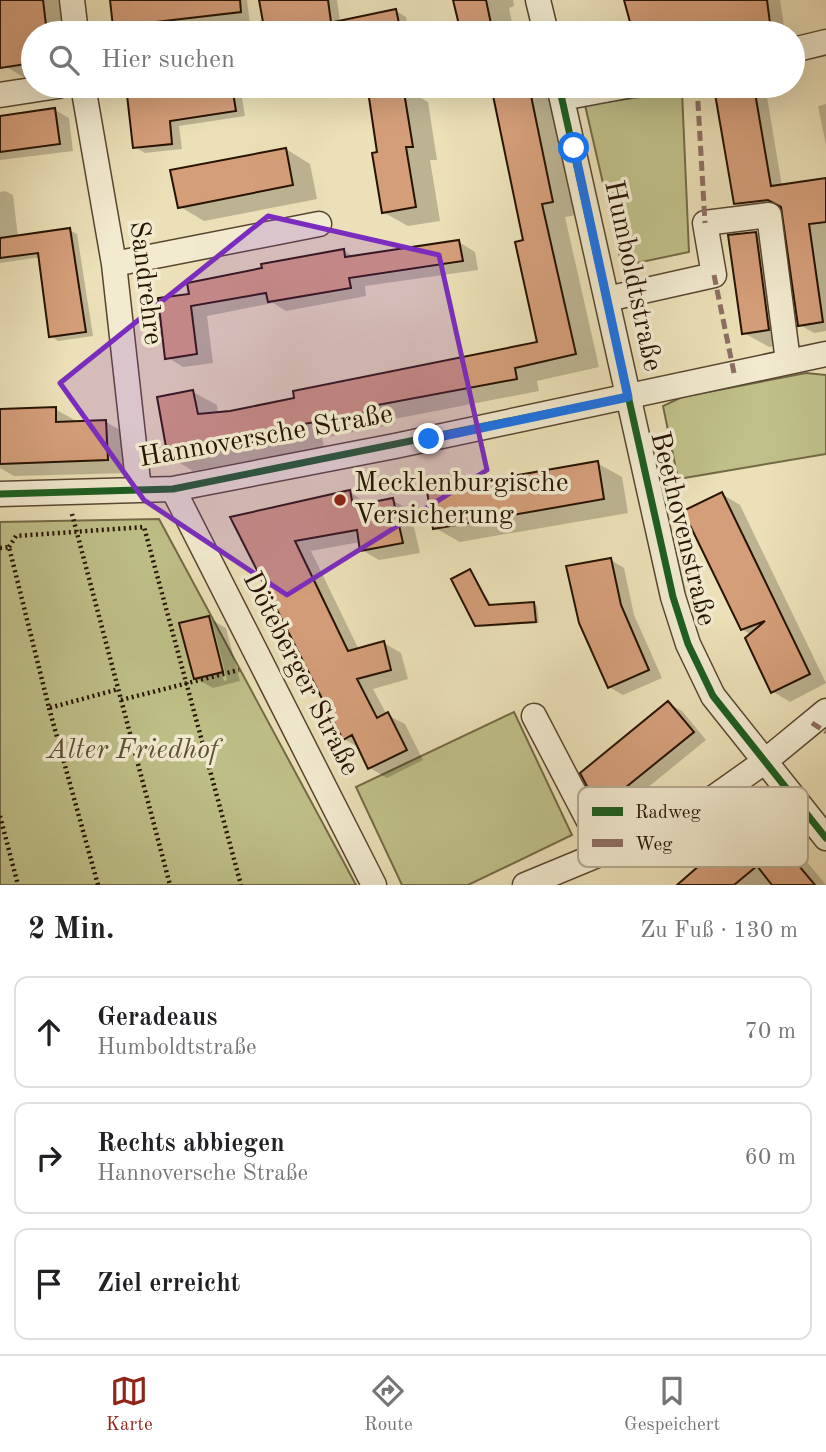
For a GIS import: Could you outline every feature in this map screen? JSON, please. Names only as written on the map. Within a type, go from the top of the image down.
[{"type":"street","points":[[72,0],[75,21]]},
{"type":"street","points":[[538,0],[543,21]]},
{"type":"street","points":[[805,47],[826,42]]},
{"type":"street","points":[[0,95],[21,92]]},
{"type":"street","name":"Sandrehre","points":[[85,98],[114,264],[139,490]]},
{"type":"street","name":"Humboldtstraße","points":[[562,98],[628,397]]},
{"type":"street","points":[[607,299],[713,275],[705,223],[769,215],[788,361]]},
{"type":"street","points":[[114,264],[319,223]]},
{"type":"street","name":"Hannoversche Straße","points":[[0,494],[173,489],[395,446],[826,354]]},
{"type":"street","name":"Beethovenstraße","points":[[628,397],[673,597],[688,644],[713,695],[784,787]]},
{"type":"street","name":"Döteberger Straße","points":[[173,489],[374,885]]},
{"type":"street","points":[[728,787],[764,762],[826,711]]},
{"type":"street","points":[[534,716],[578,800]]},
{"type":"street","name":"Beethovenstraße","points":[[808,816],[826,838]]},
{"type":"street","points":[[525,885],[578,863]]},
{"type":"path","points":[[68,492],[76,532],[170,885]]},
{"type":"path","points":[[97,885],[9,547],[16,536],[144,527],[241,885]]},
{"type":"path","points":[[0,548],[9,547]]},
{"type":"path","points":[[121,700],[261,663]]},
{"type":"path","points":[[49,708],[119,689]]},
{"type":"path","points":[[0,816],[18,885]]},
{"type":"highlighted area","points":[[268,216],[439,255],[487,470],[287,595],[144,500],[60,383]]},
{"type":"green space","points":[[634,98],[682,98],[689,252],[622,266],[585,105]]},
{"type":"green space","points":[[806,373],[826,375],[826,454],[678,479],[663,406],[682,397]]},
{"type":"green space","name":"Alter Friedhof","points":[[159,519],[356,885],[0,885],[0,522]]},
{"type":"green space","points":[[514,712],[572,835],[468,885],[402,885],[356,787]]},
{"type":"building","points":[[0,0],[43,0],[46,21],[21,21],[21,65],[0,68]]},
{"type":"building","points":[[110,0],[240,0],[241,12],[164,21],[112,21]]},
{"type":"building","points":[[259,0],[328,0],[331,21],[263,21]]},
{"type":"building","points":[[453,0],[486,0],[490,21],[458,21]]},
{"type":"building","points":[[624,0],[767,0],[770,21],[630,21]]},
{"type":"building","points":[[396,9],[398,21],[338,21]]},
{"type":"building","points":[[127,98],[234,98],[236,111],[170,121],[172,144],[133,148]]},
{"type":"building","points":[[369,98],[405,98],[413,147],[406,147],[416,207],[382,213],[372,153],[377,152]]},
{"type":"building","points":[[493,98],[531,98],[553,202],[542,204],[576,354],[515,368],[517,379],[372,406],[372,411],[299,425],[301,434],[168,458],[157,397],[193,390],[198,414],[230,411],[294,398],[293,391],[537,342],[515,242],[523,240]]},
{"type":"building","points":[[716,98],[756,98],[771,186],[826,178],[826,222],[809,224],[823,322],[798,326],[781,207],[768,200],[734,204]]},
{"type":"building","points":[[55,108],[60,144],[0,152],[0,116]]},
{"type":"building","points":[[286,148],[293,185],[178,208],[170,170]]},
{"type":"building","points":[[70,228],[86,332],[49,337],[38,253],[0,258],[0,238]]},
{"type":"building","points":[[756,232],[769,330],[742,334],[728,235]]},
{"type":"building","points":[[459,240],[463,261],[349,278],[351,288],[268,302],[266,293],[191,306],[197,354],[165,359],[158,298],[189,294],[187,283],[262,268],[261,264],[344,249],[345,257]]},
{"type":"building","points":[[56,407],[56,422],[106,420],[108,460],[0,464],[0,409]]},
{"type":"building","points":[[598,461],[604,499],[433,529],[427,491]]},
{"type":"building","points":[[350,490],[353,506],[393,498],[403,543],[360,551],[357,530],[295,541],[348,651],[384,641],[391,670],[357,679],[377,718],[388,712],[407,750],[368,769],[352,735],[343,740],[230,517]]},
{"type":"building","points":[[722,492],[810,674],[771,693],[745,638],[765,621],[741,630],[683,511]]},
{"type":"building","points":[[611,558],[621,605],[649,670],[608,688],[579,623],[566,566]]},
{"type":"building","points":[[470,569],[489,605],[534,602],[536,622],[475,626],[451,579]]},
{"type":"building","points":[[209,616],[223,672],[194,679],[179,623]]},
{"type":"building","points":[[668,701],[694,732],[626,787],[587,787],[580,773]]},
{"type":"building","points":[[698,867],[756,867],[734,885],[677,885]]},
{"type":"building","points":[[758,867],[800,867],[815,885],[772,885]]},
{"type":"marked path","points":[[698,98],[705,223]]},
{"type":"marked path","points":[[714,275],[734,373]]},
{"type":"marked path","points":[[812,723],[826,732]]},
{"type":"cycle path","points":[[562,98],[673,597],[688,644],[713,696],[785,787]]},
{"type":"cycle path","points":[[0,494],[173,489],[628,397]]},
{"type":"cycle path","points":[[808,815],[826,838]]},
{"type":"place","name":"Mecklenburgische Versicherung","points":[[340,500]]},
{"type":"route","points":[[429,439],[628,397],[574,148]]}]
